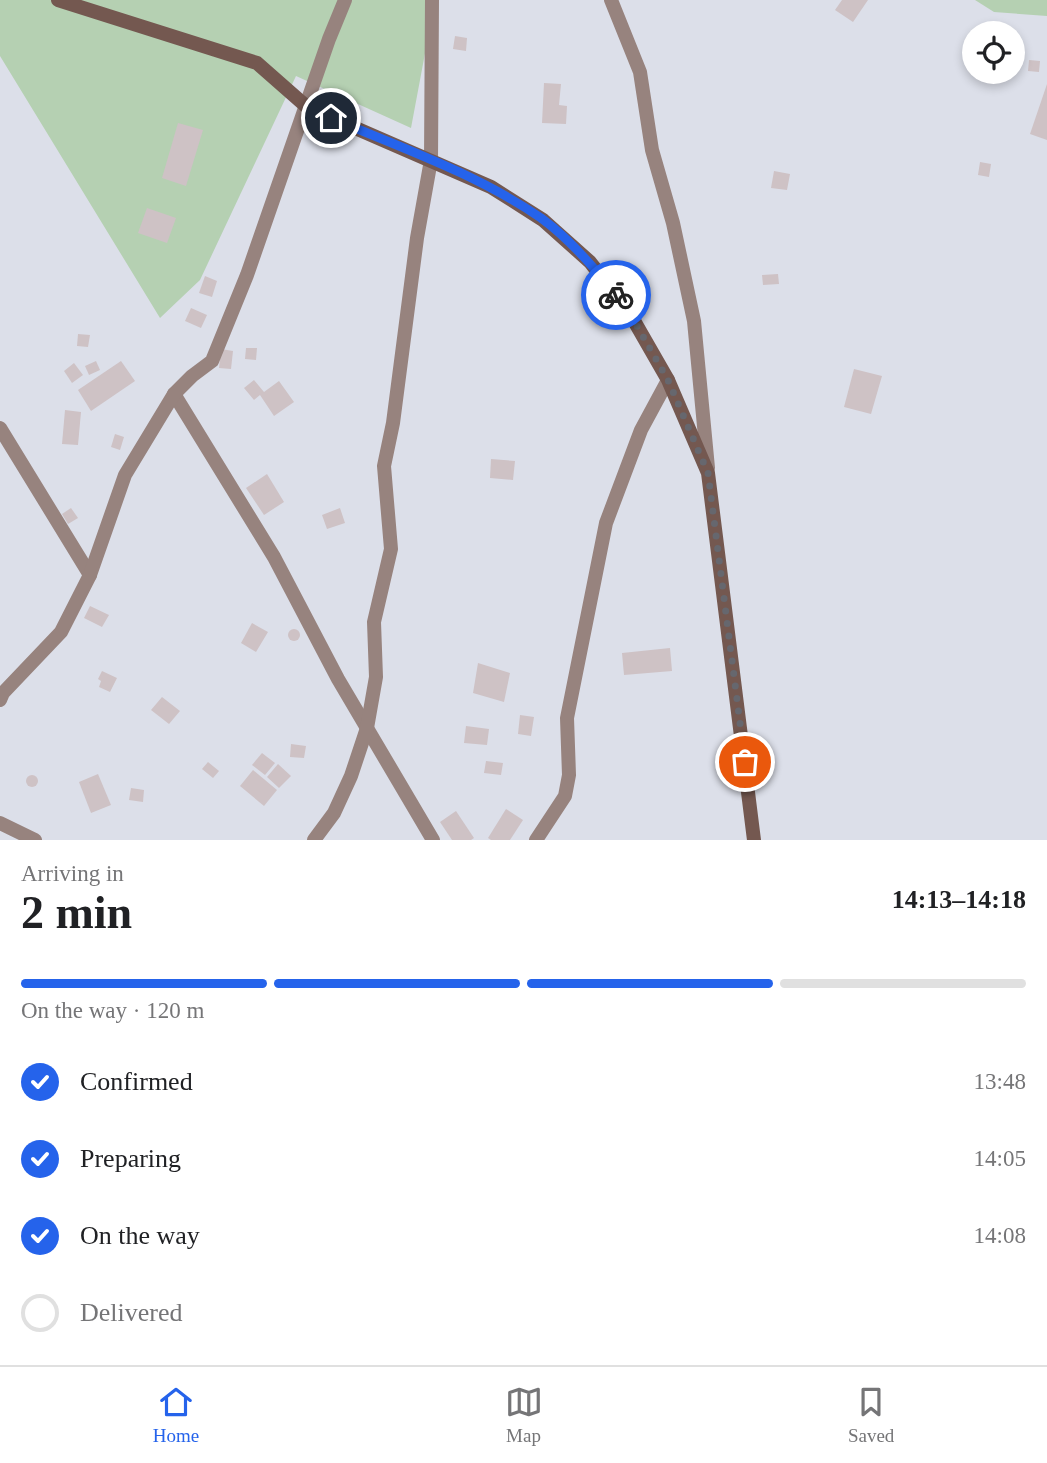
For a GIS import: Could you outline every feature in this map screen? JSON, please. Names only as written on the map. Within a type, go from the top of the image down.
[{"type":"street","points":[[58,0],[257,63],[307,107],[491,187],[543,220],[590,262],[629,312],[668,380],[708,473]]},
{"type":"street","points":[[1,695],[61,632],[90,575],[125,475],[174,394],[212,361],[247,275],[345,0]]},
{"type":"street","points":[[314,840],[334,813],[351,776],[367,728],[376,677],[374,622],[391,549],[384,466],[393,423],[431,160],[432,0]]},
{"type":"street","points":[[611,0],[640,72],[652,150],[673,223],[694,321],[708,473],[754,840]]},
{"type":"street","points":[[536,840],[565,796],[569,775],[568,718],[606,523],[641,430],[668,380]]},
{"type":"street","points":[[174,394],[274,557],[338,679],[433,840]]},
{"type":"street","points":[[0,428],[90,575]]},
{"type":"street","points":[[0,823],[35,840]]},
{"type":"green space","points":[[0,0],[435,0],[411,128],[296,76],[200,280],[160,318],[0,56]]},
{"type":"green space","points":[[975,0],[1047,0],[1047,16],[994,12]]},
{"type":"building","points":[[842,0],[868,0],[853,22],[835,10]]},
{"type":"building","points":[[455,36],[467,38],[466,51],[453,49]]},
{"type":"building","points":[[1029,60],[1040,61],[1039,72],[1028,71]]},
{"type":"building","points":[[544,83],[561,84],[559,105],[567,106],[566,124],[542,123]]},
{"type":"building","points":[[1047,84],[1047,140],[1030,134]]},
{"type":"building","points":[[178,123],[203,130],[186,186],[162,178]]},
{"type":"building","points":[[980,162],[991,164],[989,177],[978,175]]},
{"type":"building","points":[[774,171],[790,174],[787,190],[771,188]]},
{"type":"building","points":[[147,208],[176,218],[167,243],[138,233]]},
{"type":"building","points":[[778,274],[779,284],[763,285],[762,275]]},
{"type":"building","points":[[205,276],[217,281],[212,297],[199,293]]},
{"type":"building","points":[[191,308],[207,315],[201,328],[185,321]]},
{"type":"building","points":[[78,334],[90,335],[88,347],[77,346]]},
{"type":"building","points":[[246,348],[257,348],[256,360],[245,359]]},
{"type":"building","points":[[221,349],[233,351],[231,369],[219,368]]},
{"type":"building","points":[[96,361],[100,370],[89,375],[85,366]]},
{"type":"building","points":[[121,361],[135,381],[91,411],[78,390]]},
{"type":"building","points":[[74,363],[83,375],[72,383],[64,371]]},
{"type":"building","points":[[854,369],[882,376],[871,414],[844,407]]},
{"type":"building","points":[[254,380],[264,392],[279,381],[294,402],[274,416],[260,395],[254,400],[244,388]]},
{"type":"building","points":[[65,410],[81,412],[78,445],[62,444]]},
{"type":"building","points":[[115,434],[124,437],[120,450],[111,447]]},
{"type":"building","points":[[491,459],[515,461],[513,480],[490,478]]},
{"type":"building","points":[[267,474],[284,502],[264,515],[246,488]]},
{"type":"building","points":[[71,508],[78,518],[68,524],[62,514]]},
{"type":"building","points":[[340,508],[345,523],[327,529],[322,515]]},
{"type":"building","points":[[90,606],[109,615],[102,627],[84,618]]},
{"type":"building","points":[[252,623],[268,632],[256,652],[241,643]]},
{"type":"building","points":[[289,630],[299,630],[299,640],[289,640]]},
{"type":"building","points":[[670,648],[672,671],[624,675],[622,653]]},
{"type":"building","points":[[478,663],[510,673],[504,702],[473,693]]},
{"type":"building","points":[[102,671],[117,678],[110,692],[99,687],[101,681],[98,679]]},
{"type":"building","points":[[162,697],[180,711],[169,724],[151,710]]},
{"type":"building","points":[[520,715],[534,717],[531,736],[518,734]]},
{"type":"building","points":[[466,726],[489,729],[487,745],[464,743]]},
{"type":"building","points":[[291,744],[306,746],[304,758],[290,757]]},
{"type":"building","points":[[262,753],[275,763],[265,775],[252,765]]},
{"type":"building","points":[[486,761],[503,763],[501,775],[484,773]]},
{"type":"building","points":[[208,762],[219,771],[213,778],[202,769]]},
{"type":"building","points":[[278,764],[291,776],[279,788],[267,777]]},
{"type":"building","points":[[253,770],[277,790],[264,806],[240,786]]},
{"type":"building","points":[[98,774],[111,805],[91,813],[79,782]]},
{"type":"building","points":[[32,775],[38,781],[32,787],[26,781]]},
{"type":"building","points":[[131,788],[144,790],[143,802],[129,800]]},
{"type":"building","points":[[506,809],[523,820],[510,840],[491,840],[488,838]]},
{"type":"building","points":[[456,811],[474,838],[471,840],[452,840],[440,822]]},
{"type":"way so far","points":[[616,295],[629,312],[668,380],[708,473],[745,762]]},
{"type":"route","points":[[331,118],[491,187],[543,220],[590,262],[616,295]]}]
